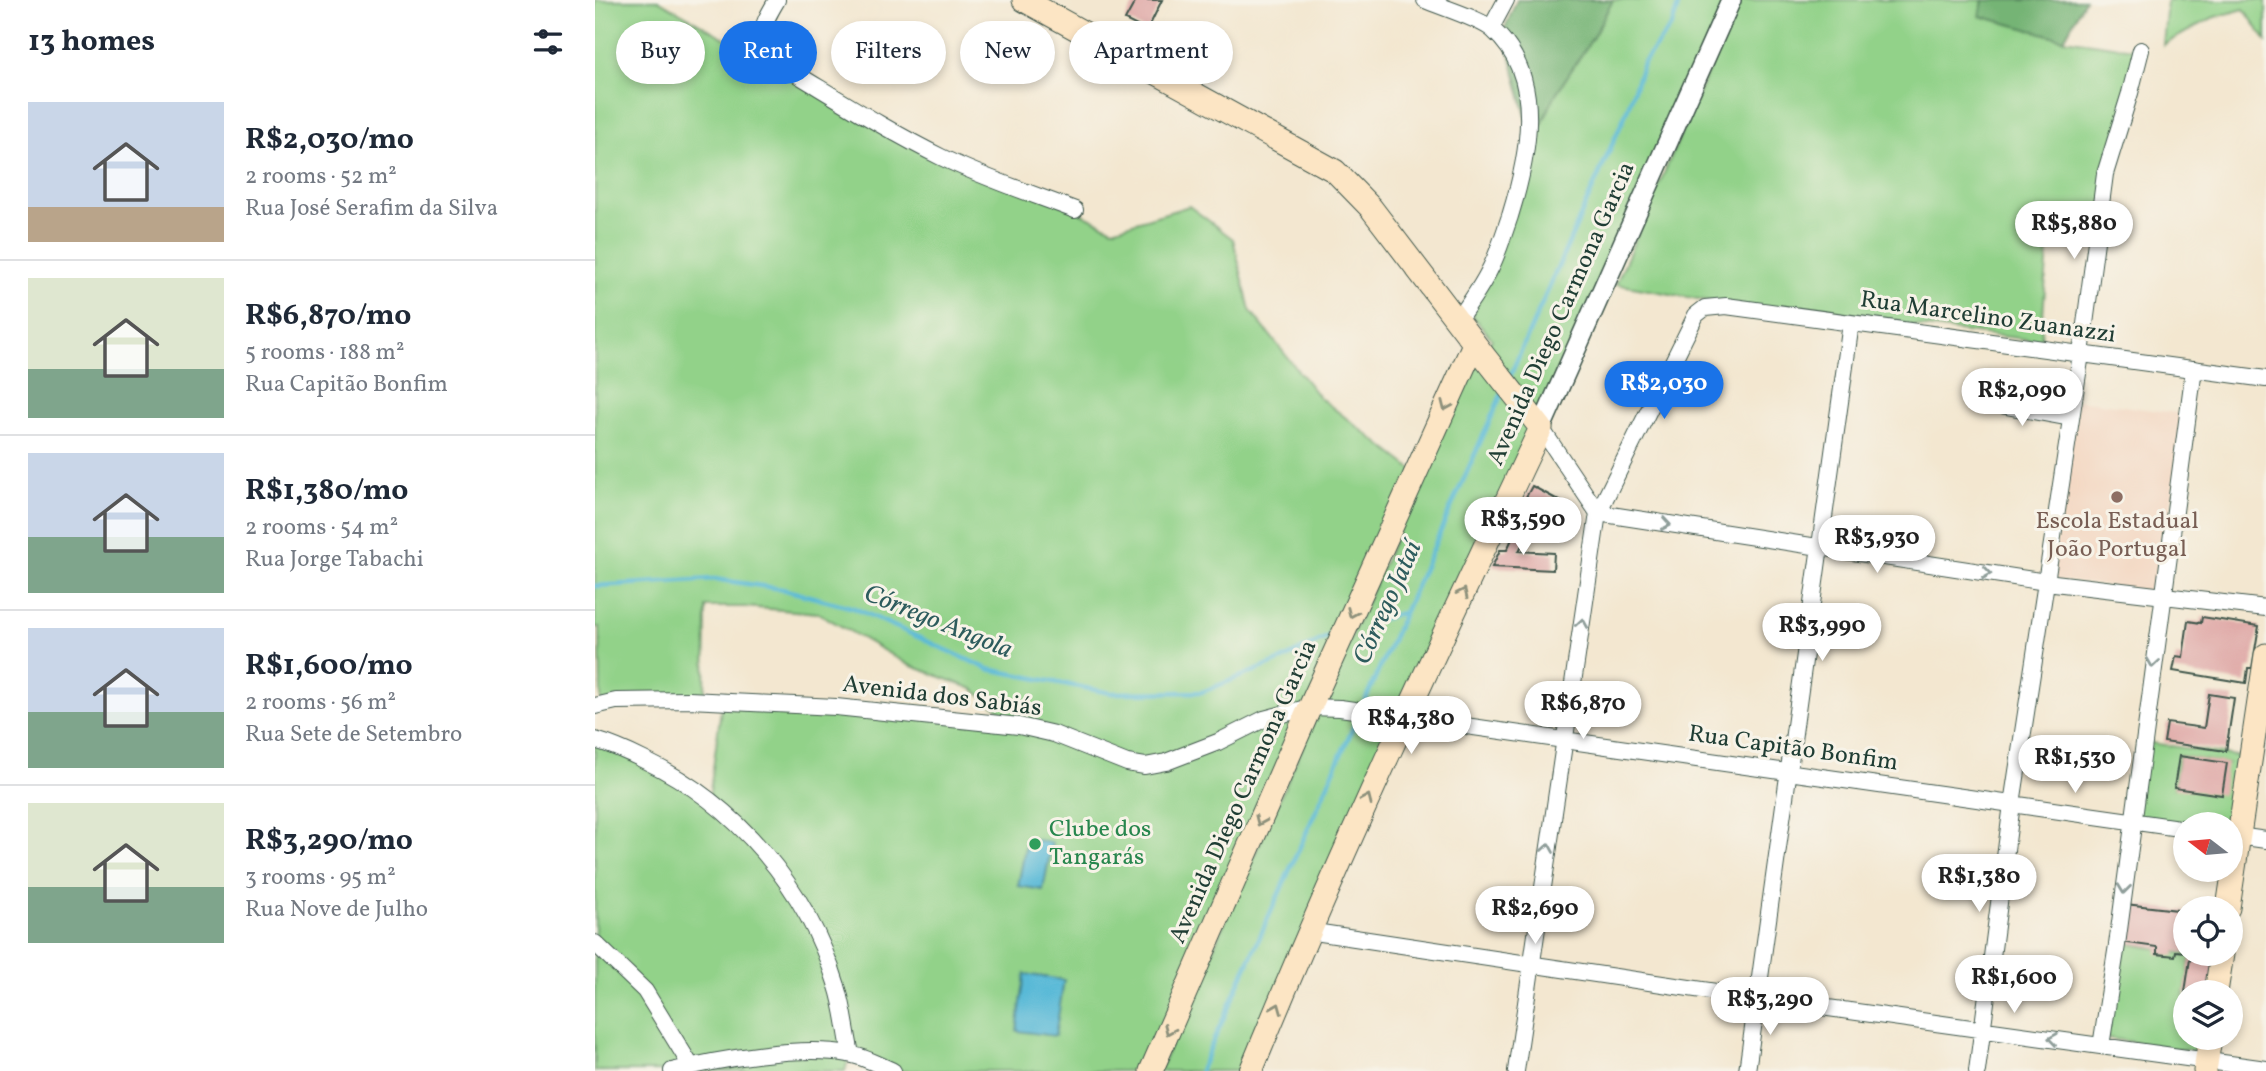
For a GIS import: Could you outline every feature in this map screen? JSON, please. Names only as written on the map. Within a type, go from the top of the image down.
[{"type":"main road","points":[[1024,0],[1335,171],[1371,208],[1537,423]]},
{"type":"main road","name":"Avenida Diego Carmona Garcia","points":[[1150,1071],[1310,707],[1479,350]]},
{"type":"main road","name":"Avenida Diego Carmona Garcia","points":[[1251,1071],[1308,931],[1537,423]]},
{"type":"main road","points":[[2239,812],[2266,655]]},
{"type":"street","points":[[777,0],[766,19],[762,43],[770,55],[783,66],[891,131],[942,158],[983,176],[1075,209]]},
{"type":"street","points":[[1425,0],[1491,28],[1507,45],[1519,71],[1528,104],[1528,145],[1520,184],[1493,264],[1457,321]]},
{"type":"street","points":[[1491,28],[1506,0]]},
{"type":"street","name":"Avenida Diego Carmona Garcia","points":[[1537,423],[1731,0]]},
{"type":"street","points":[[1977,1071],[2012,804],[2081,354],[2105,174],[2141,50]]},
{"type":"street","name":"Rua Marcelino Zuanazzi","points":[[1598,513],[1691,324],[1696,315],[1705,308],[1726,306],[2266,379]]},
{"type":"street","points":[[1747,1071],[1851,323]]},
{"type":"street","points":[[2101,1046],[2117,945],[2194,369]]},
{"type":"street","points":[[1979,401],[2071,418]]},
{"type":"street","points":[[1515,1071],[1598,513],[1537,423]]},
{"type":"street","points":[[1598,513],[2046,582],[2266,608]]},
{"type":"street","name":"Avenida dos Sabiás","points":[[595,706],[616,701],[705,701],[837,707],[1019,726],[1054,734],[1128,763],[1145,766],[1166,762],[1218,742],[1264,719],[1310,707]]},
{"type":"street","name":"Rua Capitão Bonfim","points":[[1310,707],[1404,716],[2173,827]]},
{"type":"street","points":[[595,740],[610,744],[672,774],[728,814],[775,864],[812,922],[837,986],[851,1054]]},
{"type":"street","points":[[2243,837],[2266,840]]},
{"type":"street","points":[[1308,931],[2101,1046],[2206,1066],[2266,1069]]},
{"type":"street","points":[[595,943],[645,991],[691,1066]]},
{"type":"street","points":[[672,1071],[783,1053],[824,1051],[851,1054],[893,1071]]},
{"type":"shaded area","name":"Escola Estadual João Portugal","points":[[2077,400],[2183,414],[2159,592],[2051,579]]},
{"type":"green space","points":[[595,0],[658,0],[695,21],[616,21],[616,84],[705,84],[705,27],[719,35],[719,84],[817,84],[817,80],[892,131],[1113,229],[1189,206],[1233,239],[1250,310],[1319,397],[1416,472],[1151,1071],[893,1071],[850,1054],[845,1071],[595,1071],[595,740],[709,799],[722,701],[1018,725],[973,689],[909,665],[818,613],[745,607],[706,607],[705,700],[601,704],[600,627],[595,627]]},
{"type":"green space","points":[[1517,0],[1613,0],[1593,37],[1555,95],[1533,144],[1504,30]]},
{"type":"green space","points":[[1613,0],[1727,0],[1242,1071],[1159,1071],[1465,380],[1492,339],[1472,315],[1533,144],[1555,95],[1593,37]]},
{"type":"green space","points":[[1739,0],[1983,0],[1980,16],[2064,39],[2141,50],[2099,218],[2051,211],[2041,341],[1714,302],[1616,284]]},
{"type":"green space","points":[[1983,0],[2085,0],[2064,39],[1980,16]]},
{"type":"green space","points":[[2167,0],[2266,0],[2266,41],[2244,9],[2212,18],[2163,45]]},
{"type":"green space","points":[[2145,742],[2249,758],[2234,812],[2173,812],[2173,822],[2134,818]],"holes":[[[2179,756],[2227,764],[2174,788]]]},
{"type":"green space","points":[[2120,942],[2173,952],[2173,966],[2189,966],[2187,980],[2173,980],[2173,1048],[2106,1038]]},
{"type":"water","points":[[1027,838],[1052,843],[1043,890],[1018,886]]},
{"type":"water","points":[[1025,974],[1064,980],[1055,1036],[1017,1031]]},
{"type":"building","points":[[1136,0],[1162,0],[1152,21],[1125,20]]},
{"type":"building","points":[[1532,486],[1571,507],[1560,528],[1521,506]]},
{"type":"building","points":[[1516,530],[1527,535],[1519,551],[1554,553],[1553,570],[1492,567],[1500,550],[1507,550]]},
{"type":"building","points":[[2202,617],[2259,626],[2252,668],[2248,668],[2246,683],[2173,671],[2176,656],[2183,657],[2188,621],[2201,623]]},
{"type":"building","points":[[2209,694],[2234,698],[2226,751],[2164,742],[2167,723],[2204,728]]},
{"type":"building","points":[[2179,756],[2227,763],[2222,795],[2174,788]]},
{"type":"building","points":[[2125,904],[2173,910],[2173,956],[2157,954],[2157,947],[2120,942]]},
{"type":"building","points":[[2189,966],[2216,966],[2214,980],[2187,980]]},
{"type":"waterway","name":"Córrego Jataí","points":[[1510,376],[1626,113],[1643,63],[1672,25],[1680,0]]},
{"type":"waterway","name":"Córrego Jataí","points":[[1200,1071],[1503,391]]},
{"type":"waterway","name":"Córrego Angola","points":[[595,586],[714,579],[782,589],[854,608],[988,669],[1111,693],[1202,692],[1282,660],[1333,634]]},
{"type":"waterway","name":"Córrego Angola","points":[[1373,621],[1402,613]]},
{"type":"place","name":"Escola Estadual João Portugal","points":[[2117,497]]},
{"type":"place","name":"Clube dos Tangarás","points":[[1035,844]]}]
